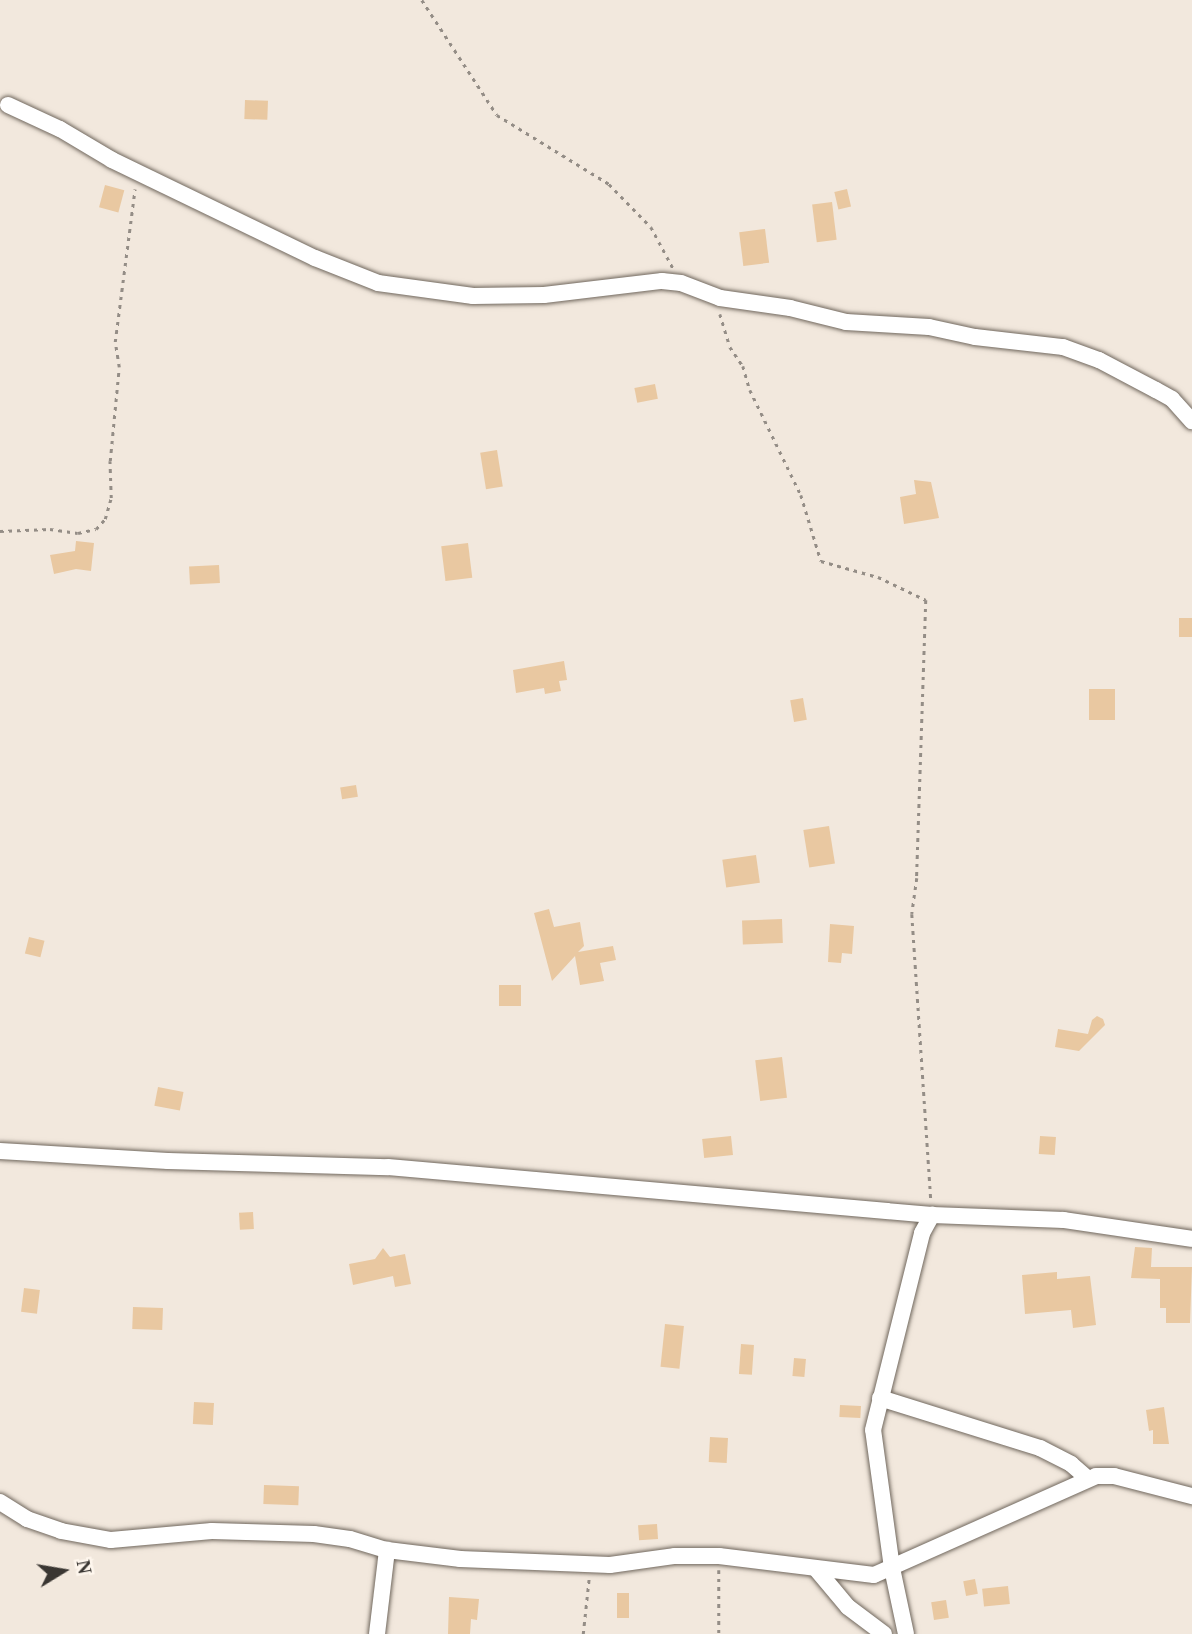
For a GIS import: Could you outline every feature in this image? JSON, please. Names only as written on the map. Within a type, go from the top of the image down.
[{"type":"street","points":[[8,105],[315,258],[377,283],[473,296],[544,295],[662,281],[681,283],[720,298],[790,308],[846,322],[929,327],[975,337],[1063,347],[1099,360],[1172,399],[1192,421]]},
{"type":"street","points":[[0,1151],[168,1161],[388,1167],[932,1215],[1064,1220],[1192,1238]]},
{"type":"street","points":[[906,1634],[892,1568],[873,1430],[922,1233],[932,1215]]},
{"type":"street","points":[[880,1398],[1040,1448],[1071,1464],[1087,1478]]},
{"type":"street","points":[[0,1502],[27,1519],[61,1531],[111,1540],[191,1532],[274,1532],[350,1539],[387,1550],[460,1559],[591,1564],[675,1556],[719,1556],[817,1570],[874,1574],[1087,1478],[1114,1476],[1192,1496]]},
{"type":"street","points":[[377,1634],[387,1550]]},
{"type":"street","points":[[817,1570],[848,1607],[884,1634]]},
{"type":"path","points":[[422,0],[497,115],[609,184],[651,227],[681,283]]},
{"type":"path","points":[[0,531],[50,528],[78,533],[96,529],[105,519],[110,498],[110,461],[119,367],[115,342],[138,172]]},
{"type":"path","points":[[703,292],[722,317],[730,347],[743,366],[750,390],[801,495],[821,561],[878,578],[926,600],[917,878],[912,914],[932,1215]]},
{"type":"path","points":[[719,1556],[719,1634]]},
{"type":"path","points":[[583,1634],[591,1564]]},
{"type":"building","points":[[245,100],[268,101],[267,120],[244,119]]},
{"type":"building","points":[[105,185],[124,190],[118,212],[99,207]]},
{"type":"building","points":[[847,189],[851,207],[838,209],[834,192]]},
{"type":"building","points":[[832,202],[837,240],[817,242],[812,204]]},
{"type":"building","points":[[765,229],[769,263],[743,266],[739,232]]},
{"type":"building","points":[[655,384],[658,399],[637,403],[634,388]]},
{"type":"building","points":[[497,450],[503,487],[486,489],[480,453]]},
{"type":"building","points":[[914,480],[931,482],[939,518],[904,524],[900,497],[916,494]]},
{"type":"building","points":[[76,541],[94,543],[91,571],[76,569],[54,574],[50,555],[75,551]]},
{"type":"building","points":[[468,543],[472,578],[445,581],[441,546]]},
{"type":"building","points":[[219,565],[220,583],[190,585],[189,567]]},
{"type":"building","points":[[1179,618],[1192,618],[1192,637],[1179,637]]},
{"type":"building","points":[[564,661],[567,680],[559,681],[561,691],[545,694],[544,688],[516,693],[513,670]]},
{"type":"building","points":[[1089,689],[1115,689],[1115,720],[1089,720]]},
{"type":"building","points":[[803,698],[807,720],[794,722],[790,700]]},
{"type":"building","points":[[356,785],[358,797],[342,799],[340,788]]},
{"type":"building","points":[[829,826],[835,864],[809,868],[803,830]]},
{"type":"building","points":[[756,855],[760,883],[726,887],[722,860]]},
{"type":"building","points":[[549,909],[554,927],[580,922],[584,946],[578,952],[613,946],[616,960],[600,963],[604,981],[580,985],[575,956],[552,981],[534,913]]},
{"type":"building","points":[[782,919],[783,943],[743,944],[742,920]]},
{"type":"building","points":[[830,924],[854,926],[852,954],[842,953],[841,963],[828,962]]},
{"type":"building","points":[[29,937],[45,941],[40,957],[25,953]]},
{"type":"building","points":[[499,985],[521,985],[521,1006],[499,1006]]},
{"type":"building","points":[[1097,1016],[1103,1019],[1105,1025],[1079,1051],[1055,1047],[1058,1029],[1088,1034],[1092,1020]]},
{"type":"building","points":[[782,1057],[787,1098],[760,1101],[755,1060]]},
{"type":"building","points":[[158,1087],[184,1092],[180,1111],[154,1106]]},
{"type":"building","points":[[731,1136],[733,1155],[704,1158],[702,1139]]},
{"type":"building","points":[[1040,1136],[1056,1137],[1055,1155],[1039,1154]]},
{"type":"building","points":[[253,1212],[254,1229],[240,1230],[239,1213]]},
{"type":"building","points":[[1135,1247],[1152,1248],[1151,1267],[1192,1267],[1190,1323],[1166,1323],[1166,1308],[1160,1308],[1160,1279],[1131,1278]]},
{"type":"building","points":[[383,1248],[390,1257],[405,1254],[411,1284],[395,1287],[393,1276],[353,1285],[349,1264],[375,1259]]},
{"type":"building","points":[[1057,1272],[1057,1279],[1090,1276],[1096,1325],[1073,1328],[1071,1310],[1025,1314],[1022,1275]]},
{"type":"building","points":[[24,1288],[40,1290],[37,1314],[21,1312]]},
{"type":"building","points":[[133,1307],[163,1308],[162,1330],[132,1329]]},
{"type":"building","points":[[665,1324],[684,1326],[679,1369],[661,1367]]},
{"type":"building","points":[[741,1344],[754,1345],[752,1375],[739,1374]]},
{"type":"building","points":[[794,1358],[806,1359],[804,1377],[792,1376]]},
{"type":"building","points":[[194,1402],[214,1403],[213,1425],[193,1424]]},
{"type":"building","points":[[840,1405],[861,1406],[860,1418],[839,1417]]},
{"type":"building","points":[[1164,1407],[1169,1444],[1153,1444],[1153,1430],[1149,1431],[1146,1410]]},
{"type":"building","points":[[710,1437],[728,1438],[727,1463],[709,1462]]},
{"type":"building","points":[[264,1485],[299,1486],[298,1505],[263,1504]]},
{"type":"building","points":[[657,1524],[658,1539],[639,1540],[638,1525]]},
{"type":"building","points":[[975,1579],[978,1594],[966,1596],[963,1581]]},
{"type":"building","points":[[1008,1586],[1010,1604],[984,1607],[982,1589]]},
{"type":"building","points":[[617,1593],[629,1593],[629,1618],[617,1618]]},
{"type":"building","points":[[449,1597],[479,1599],[477,1620],[471,1619],[470,1634],[448,1634]]},
{"type":"building","points":[[946,1600],[949,1618],[934,1620],[931,1602]]}]
